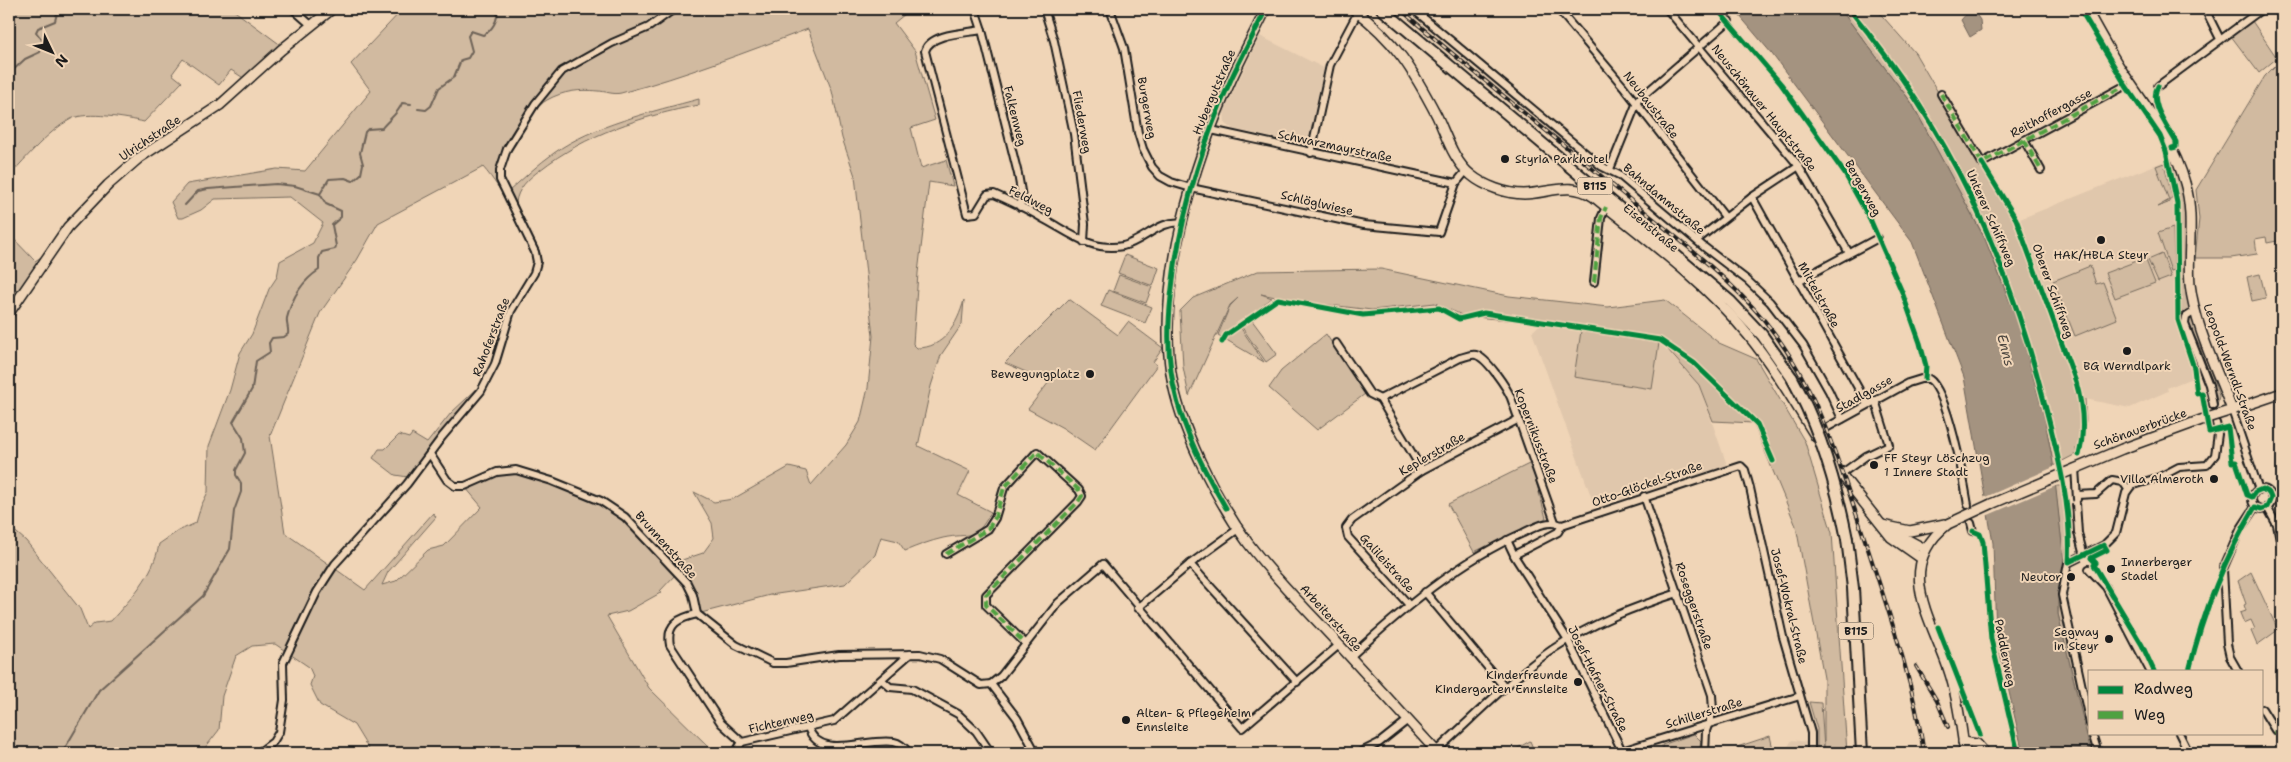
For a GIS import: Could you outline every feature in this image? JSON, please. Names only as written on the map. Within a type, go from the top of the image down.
[{"type":"main road","name":"Eisenstraße","points":[[1382,9],[1725,296],[1762,335],[1792,378],[1821,442],[1836,489],[1848,539],[1853,588],[1862,753]]},
{"type":"street","points":[[293,9],[311,26]]},
{"type":"street","name":"Ulrichstraße","points":[[9,313],[68,227],[108,185],[139,158],[220,105],[332,9]]},
{"type":"street","name":"Rahoferstraße","points":[[258,753],[273,742],[278,732],[284,700],[283,662],[317,592],[334,564],[397,496],[486,382],[497,358],[511,311],[536,268],[535,252],[500,180],[500,170],[507,149],[535,104],[562,71],[612,43],[649,27],[674,9]]},
{"type":"street","name":"Falkenweg","points":[[975,9],[1018,174],[1022,197],[1020,207]]},
{"type":"street","name":"Fliederweg","points":[[1044,9],[1054,41],[1072,126],[1085,224],[1084,242]]},
{"type":"street","name":"Burgerweg","points":[[1110,9],[1124,48],[1138,132],[1143,149],[1160,176],[1171,182],[1191,188]]},
{"type":"street","name":"Hubergutstraße","points":[[1183,223],[1191,188],[1211,130],[1233,76],[1266,9]]},
{"type":"street","name":"Bahndammstraße","points":[[1413,9],[1601,166],[1610,169],[1747,280],[1785,319],[1816,366],[1842,419]]},
{"type":"street","name":"Neubaustraße","points":[[1558,9],[1636,103],[1725,217]]},
{"type":"street","name":"Neuschönauer Hauptstraße","points":[[1667,9],[1799,166],[1849,253]]},
{"type":"street","name":"Leopold-Werndl-Straße","points":[[2086,9],[2130,83],[2166,136],[2185,182],[2190,214],[2190,283],[2195,311],[2229,411],[2259,490]]},
{"type":"street","points":[[2205,9],[2220,39]]},
{"type":"street","points":[[2158,86],[2262,9]]},
{"type":"street","points":[[1311,153],[1330,65],[1356,10]]},
{"type":"street","name":"Eisenstraße","points":[[1356,10],[1392,43],[1406,59],[1466,171],[1488,185],[1518,193],[1562,187],[1582,190],[1606,207],[1697,283],[1734,318],[1774,368],[1814,435],[1841,474],[1894,540],[1921,558]]},
{"type":"street","points":[[1610,169],[1636,103],[1729,21]]},
{"type":"street","name":"Feldweg","points":[[982,30],[939,38],[929,44],[925,51],[965,211],[973,215],[984,199],[992,194],[1095,246],[1121,246],[1172,222],[1183,223]]},
{"type":"street","name":"Reithoffergasse","points":[[1942,94],[1982,163],[2130,83]]},
{"type":"street","name":"Schwarzmayrstraße","points":[[1211,130],[1456,183]]},
{"type":"street","points":[[2024,140],[2041,170]]},
{"type":"street","points":[[1697,240],[1752,197],[1799,166]]},
{"type":"street","points":[[1456,183],[1466,171]]},
{"type":"street","name":"Schlöglwiese","points":[[1191,188],[1364,225],[1439,232],[1456,183]]},
{"type":"street","name":"Mittelstraße","points":[[1752,197],[1867,404]]},
{"type":"street","points":[[1594,282],[1601,218],[1606,207]]},
{"type":"street","name":"Arbeiterstraße","points":[[1183,223],[1169,317],[1171,372],[1183,415],[1216,492],[1238,529],[1259,556],[1437,752]]},
{"type":"street","points":[[1798,281],[1878,238]]},
{"type":"street","points":[[2195,311],[2186,317],[2185,324],[2209,385],[2213,405]]},
{"type":"street","points":[[1336,343],[1370,394],[1380,399],[1422,470]]},
{"type":"street","name":"Kopernikusstraße","points":[[1380,399],[1448,364],[1473,355],[1482,358],[1504,385],[1519,419],[1558,523]]},
{"type":"street","name":"Stadlgasse","points":[[1814,435],[1867,404],[1908,383],[1925,378],[1935,384],[1946,412],[1962,472],[1968,505]]},
{"type":"street","name":"Schönauerbrücke","points":[[1948,524],[2075,468],[2204,419],[2282,392]]},
{"type":"street","points":[[1841,474],[1866,456],[1889,445],[1875,400]]},
{"type":"street","name":"Keplerstraße","points":[[1348,537],[1346,528],[1352,520],[1422,470],[1519,419]]},
{"type":"street","points":[[2088,715],[2062,595],[2066,567],[2069,562],[2104,545],[2116,534],[2128,489],[2138,483],[2160,477],[2179,467],[2207,464],[2216,455],[2217,428]]},
{"type":"street","points":[[946,554],[988,529],[995,518],[1004,488],[1036,452],[1079,490],[1082,496],[1078,502],[986,596],[986,605],[1025,643]]},
{"type":"street","name":"Brunnenstraße","points":[[430,454],[447,480],[455,486],[465,486],[496,472],[516,470],[552,481],[612,507],[630,521],[687,583],[693,595],[697,614]]},
{"type":"street","name":"Otto-Glöckel-Straße","points":[[1350,657],[1425,592],[1470,560],[1507,540],[1538,526],[1558,523],[1741,466]]},
{"type":"street","name":"Josef-Wokral-Straße","points":[[1741,466],[1745,470],[1750,488],[1783,637],[1811,733],[1811,753]]},
{"type":"street","points":[[2075,468],[2078,533],[2085,560]]},
{"type":"street","points":[[2077,495],[2096,494],[2112,480],[2123,482],[2128,489]]},
{"type":"street","points":[[2271,498],[2267,491],[2259,490],[2252,498],[2256,507],[2261,509],[2267,507],[2271,498],[2282,494]]},
{"type":"street","name":"Roseggerstraße","points":[[1644,496],[1712,696],[1713,712],[1706,731],[1705,753]]},
{"type":"street","points":[[2237,670],[2230,657],[2227,644],[2223,569],[2240,530],[2256,507]]},
{"type":"street","points":[[2267,507],[2278,525],[2282,549]]},
{"type":"street","name":"Otto-Glöckel-Straße","points":[[1514,555],[1558,532],[1558,523]]},
{"type":"street","points":[[1971,523],[1973,531]]},
{"type":"street","points":[[1882,525],[1910,531],[1948,524]]},
{"type":"street","points":[[1948,524],[1935,535],[1925,549],[1921,558],[1919,577],[1921,593],[1929,622],[1951,675],[1965,753]]},
{"type":"street","name":"Eisenstraße","points":[[1882,525],[1925,549]]},
{"type":"street","points":[[1138,608],[1190,564],[1238,529]]},
{"type":"street","name":"Galileistraße","points":[[1348,537],[1409,605]]},
{"type":"street","name":"Josef-Hafner-Straße","points":[[1507,540],[1514,555],[1568,640],[1623,752]]},
{"type":"street","points":[[697,614],[736,645],[773,663],[849,654],[910,654],[940,659],[976,684],[991,684],[1001,676],[1025,643],[1068,593],[1103,564],[1138,608],[1242,728],[1339,645]]},
{"type":"street","points":[[1190,564],[1297,682]]},
{"type":"street","points":[[2089,569],[2106,587],[2149,670]]},
{"type":"street","points":[[1425,592],[1505,688]]},
{"type":"street","points":[[1437,752],[1505,688],[1543,656],[1568,640],[1625,610],[1678,593]]},
{"type":"street","name":"Fichtenweg","points":[[697,614],[682,617],[675,622],[670,630],[670,645],[721,723],[742,742],[836,720],[910,654]]},
{"type":"street","points":[[2282,666],[2280,675],[2282,683]]},
{"type":"street","points":[[882,680],[890,687],[912,689],[958,714],[976,731],[991,753]]},
{"type":"street","points":[[991,684],[1017,718],[1036,753]]},
{"type":"street","name":"Schillerstraße","points":[[1615,753],[1800,696]]},
{"type":"street","points":[[2264,712],[2275,730]]},
{"type":"street","points":[[1358,753],[1379,743],[1408,720]]},
{"type":"street","points":[[808,727],[815,743],[830,751],[841,752],[890,741],[898,743],[908,753]]},
{"type":"street","points":[[2092,734],[2098,753]]},
{"type":"street","points":[[2180,734],[2189,753]]},
{"type":"street","points":[[735,753],[742,742]]},
{"type":"street","points":[[1963,742],[1977,744],[1985,753]]},
{"type":"shaded area","points":[[9,9],[232,9],[282,46],[245,79],[231,70],[219,85],[183,59],[172,74],[182,82],[144,122],[96,115],[71,119],[46,137],[9,176]]},
{"type":"shaded area","points":[[403,9],[911,9],[894,23],[915,51],[935,120],[911,128],[921,168],[946,160],[953,186],[929,182],[918,273],[913,344],[917,348],[926,347],[942,339],[958,318],[964,300],[962,324],[941,355],[931,386],[918,446],[970,471],[958,495],[991,512],[976,532],[938,539],[905,551],[898,541],[881,537],[875,555],[845,584],[770,595],[701,613],[676,567],[682,560],[703,553],[714,538],[712,523],[694,492],[714,502],[733,499],[789,467],[806,471],[811,485],[846,445],[860,422],[868,388],[873,336],[855,176],[842,138],[832,91],[808,29],[645,86],[618,93],[591,90],[572,91],[553,97],[540,105],[524,124],[506,160],[504,181],[509,191],[548,157],[569,143],[624,120],[699,99],[699,105],[678,109],[615,128],[576,146],[528,180],[521,189],[516,203],[541,255],[533,262],[520,225],[491,176],[483,167],[378,223],[357,260],[320,313],[270,436],[285,533],[365,590],[433,513],[436,517],[388,572],[382,585],[396,581],[428,550],[444,546],[482,507],[466,488],[515,467],[548,477],[609,503],[676,574],[660,591],[662,592],[628,611],[607,616],[649,688],[715,753],[371,753],[354,725],[320,705],[310,685],[313,676],[309,667],[275,644],[252,646],[236,656],[222,696],[219,730],[201,753],[9,753],[9,526],[26,541],[80,609],[88,629],[95,623],[111,621],[141,586],[152,566],[159,544],[178,531],[196,523],[208,492],[209,446],[230,390],[240,353],[252,334],[269,289],[277,277],[280,261],[313,243],[323,223],[290,197],[215,199],[201,210],[183,218],[178,218],[171,202],[187,184],[277,169],[305,171],[371,91],[351,64]]},
{"type":"shaded area","points":[[1840,9],[1876,9],[1915,53],[2014,222],[2076,391],[2085,399],[2086,420],[2082,447],[2076,448],[2076,454],[2053,466],[2045,420],[2019,325],[1985,239],[1911,102]]},
{"type":"shaded area","points":[[2252,21],[2277,58],[2259,73],[2231,36]]},
{"type":"shaded area","points":[[1260,36],[1324,68],[1308,144],[1234,130],[1225,123],[1224,111]]},
{"type":"shaded area","points":[[2282,59],[2282,240],[2267,243],[2266,237],[2255,239],[2257,254],[2231,258],[2195,258],[2199,219],[2196,190],[2265,76]]},
{"type":"shaded area","points":[[2173,158],[2187,211],[2187,285],[2189,309],[2182,314],[2179,287],[2180,201],[2170,161]]},
{"type":"shaded area","points":[[2165,161],[2174,210],[2178,313],[2176,325],[2197,376],[2167,388],[2168,391],[2130,408],[2085,399],[2020,219]]},
{"type":"shaded area","points":[[2164,163],[2172,197],[2168,203],[2157,207],[2169,200],[2156,166]]},
{"type":"shaded area","points":[[2173,228],[2174,270],[2171,271],[2158,233]]},
{"type":"shaded area","points":[[9,234],[35,261],[41,257],[9,307]]},
{"type":"shaded area","points":[[2162,254],[2171,277],[2158,282],[2148,260]]},
{"type":"shaded area","points":[[1125,255],[1159,268],[1153,286],[1118,273]]},
{"type":"shaded area","points":[[2145,258],[2155,283],[2115,298],[2105,273]]},
{"type":"shaded area","points":[[2090,266],[2096,284],[2103,282],[2117,319],[2075,336],[2053,281]]},
{"type":"shaded area","points":[[1381,269],[1509,296],[1608,307],[1665,300],[1719,343],[1756,359],[1805,442],[1832,533],[1847,753],[1817,753],[1817,729],[1809,702],[1821,703],[1824,749],[1824,678],[1796,526],[1753,423],[1713,421],[1699,385],[1660,341],[1540,323],[1464,316],[1435,303],[1372,310],[1295,301],[1261,294],[1272,298],[1238,324],[1264,362],[1218,335],[1230,306],[1238,298],[1230,305],[1189,396],[1183,367],[1180,311],[1193,298],[1258,271]]},
{"type":"shaded area","points":[[2260,274],[2266,298],[2252,301],[2247,277]]},
{"type":"shaded area","points":[[1119,275],[1152,287],[1146,303],[1113,291]]},
{"type":"shaded area","points":[[1108,290],[1152,307],[1145,323],[1101,306]]},
{"type":"shaded area","name":"Bewegungplatz","points":[[1069,299],[1118,335],[1128,322],[1163,348],[1153,362],[1157,365],[1095,450],[1063,428],[1028,409],[1049,382],[1005,363]]},
{"type":"shaded area","points":[[2192,318],[2219,396],[2217,405],[2213,386],[2200,347],[2189,326],[2189,319]]},
{"type":"shaded area","points":[[1251,319],[1277,354],[1266,362],[1241,326]]},
{"type":"shaded area","points":[[1541,323],[1659,342],[1699,385],[1727,465],[1598,506],[1596,498],[1592,499],[1532,332]]},
{"type":"shaded area","points":[[1581,331],[1659,343],[1652,389],[1574,377]]},
{"type":"shaded area","points":[[1326,334],[1365,394],[1317,430],[1269,388],[1281,371]]},
{"type":"shaded area","points":[[482,384],[408,477],[395,475],[373,458],[379,449],[385,449],[399,435],[409,438],[412,434],[427,443],[451,413]]},
{"type":"shaded area","points":[[1531,463],[1546,518],[1474,552],[1448,504]]},
{"type":"shaded area","points":[[2055,486],[2062,486],[2067,541],[2064,562]]},
{"type":"shaded area","points":[[2251,572],[2278,630],[2257,645],[2251,631],[2255,629],[2251,620],[2244,623],[2240,613],[2246,611],[2244,605],[2246,604],[2238,581]]},
{"type":"shaded area","points":[[2059,594],[2088,722],[2088,734],[2091,734],[2095,753],[2091,753],[2058,614]]},
{"type":"shaded area","points":[[1694,734],[1701,741],[1699,753],[1663,753],[1662,745]]},
{"type":"shaded area","points":[[1770,736],[1774,749],[1787,748],[1792,740],[1807,742],[1805,753],[1736,753],[1737,747]]},
{"type":"shaded area","points":[[1770,736],[1773,749],[1787,748],[1786,753],[1736,753],[1737,747]]},
{"type":"shaded area","points":[[1530,741],[1535,753],[1509,753]]},
{"type":"water","name":"Enns","points":[[1734,9],[1840,9],[1911,102],[1985,239],[2019,325],[2045,420],[2053,463],[2064,562],[2058,595],[2058,614],[2091,753],[2023,753],[1996,635],[1993,543],[1964,377],[1912,242],[1772,54]]},
{"type":"water","points":[[1973,10],[1980,20],[1981,30],[1970,37],[1961,20],[1969,11]]},
{"type":"pier","points":[[2056,466],[2058,485],[1986,516],[1983,498]]},
{"type":"waterway","points":[[9,74],[25,59],[40,52],[43,41],[36,32],[38,28],[55,21],[58,9]]},
{"type":"waterway","points":[[418,109],[426,110],[431,106],[439,88],[454,77],[461,60],[468,58],[472,51],[468,36],[471,31],[483,35],[489,31],[496,21],[497,9]]},
{"type":"waterway","points":[[185,205],[198,191],[208,189],[276,184],[295,186],[320,194],[329,179],[345,178],[353,181],[361,174],[363,164],[360,153],[365,132],[368,129],[382,128],[401,107],[402,103],[411,104]]},
{"type":"waterway","points":[[62,753],[99,690],[203,596],[230,549],[234,511],[241,492],[241,483],[236,475],[236,470],[245,453],[243,438],[233,422],[252,389],[256,361],[270,352],[269,343],[272,338],[284,337],[288,334],[287,318],[295,297],[308,279],[319,270],[319,258],[322,252],[335,249],[332,225],[341,217],[341,211],[326,204],[320,194]]},
{"type":"railway","points":[[1400,9],[1702,258],[1750,304],[1783,345],[1813,399],[1836,455],[1900,647],[1914,699],[1924,753]]},
{"type":"railway","points":[[1916,666],[1937,701],[1948,727]]},
{"type":"marked path","points":[[1941,94],[1982,163],[2130,83]]},
{"type":"marked path","points":[[2024,140],[2041,170]]},
{"type":"marked path","points":[[1594,282],[1601,218],[1606,207]]},
{"type":"marked path","points":[[946,554],[988,529],[995,518],[1004,488],[1037,452],[1079,490],[1082,496],[1078,502],[986,595],[986,605],[1025,643]]},
{"type":"marked path","points":[[2275,730],[2282,742]]},
{"type":"cycle path","points":[[1226,508],[1192,442],[1174,389],[1170,358],[1170,305],[1179,241],[1197,169],[1222,100],[1266,9]]},
{"type":"cycle path","name":"Bergerweg","points":[[1717,9],[1781,84],[1845,174],[1870,219],[1902,292],[1920,343],[1926,366],[1925,378]]},
{"type":"cycle path","name":"Unterer Schiffweg","points":[[1849,9],[1885,55],[1917,101],[1946,149],[1971,197],[1994,248],[2031,353],[2064,485],[2068,523],[2069,562],[2104,545],[2107,550],[2091,558],[2096,563],[2094,565],[2142,645],[2154,670]]},
{"type":"cycle path","points":[[2080,9],[2126,86],[2160,136],[2166,151],[2177,203],[2178,320],[2194,368],[2197,394],[2202,393],[2209,432],[2228,427],[2232,462],[2236,462],[2247,495],[2252,497],[2255,492],[2262,489],[2269,493],[2271,498],[2267,507],[2261,509],[2255,507],[2234,546],[2208,607],[2189,670]]},
{"type":"cycle path","points":[[2158,86],[2155,99],[2160,114],[2176,142],[2176,147],[2172,148]]},
{"type":"cycle path","name":"Unterer Schiffweg","points":[[1982,163],[2016,219],[2076,382],[2082,418],[2079,455]]},
{"type":"cycle path","points":[[1222,342],[1226,335],[1278,299],[1363,315],[1439,308],[1459,319],[1484,313],[1660,340],[1694,363],[1757,424],[1773,461]]},
{"type":"cycle path","name":"Paddlerweg","points":[[1973,531],[1980,534],[1983,542],[1991,639],[2018,753]]},
{"type":"cycle path","points":[[1938,627],[1980,735]]},
{"type":"place","name":"Styria Parkhotel","points":[[1505,159]]},
{"type":"place","name":"HAK/HBLA Steyr","points":[[2101,240]]},
{"type":"place","name":"BG Werndlpark","points":[[2127,351]]},
{"type":"place","name":"Bewegungplatz","points":[[1090,374]]},
{"type":"place","name":"FF Steyr Löschzug 1 Innere Stadt","points":[[1874,465]]},
{"type":"place","name":"Villa Almeroth","points":[[2214,479]]},
{"type":"place","name":"Innerberger Stadel","points":[[2111,569]]},
{"type":"place","name":"Neutor","points":[[2071,577]]},
{"type":"place","name":"Segway in Steyr","points":[[2109,639]]},
{"type":"place","name":"Kinderfreunde Kindergarten Ennsleite","points":[[1578,682]]},
{"type":"place","name":"Alten- & Pflegeheim Ennsleite","points":[[1126,720]]}]
